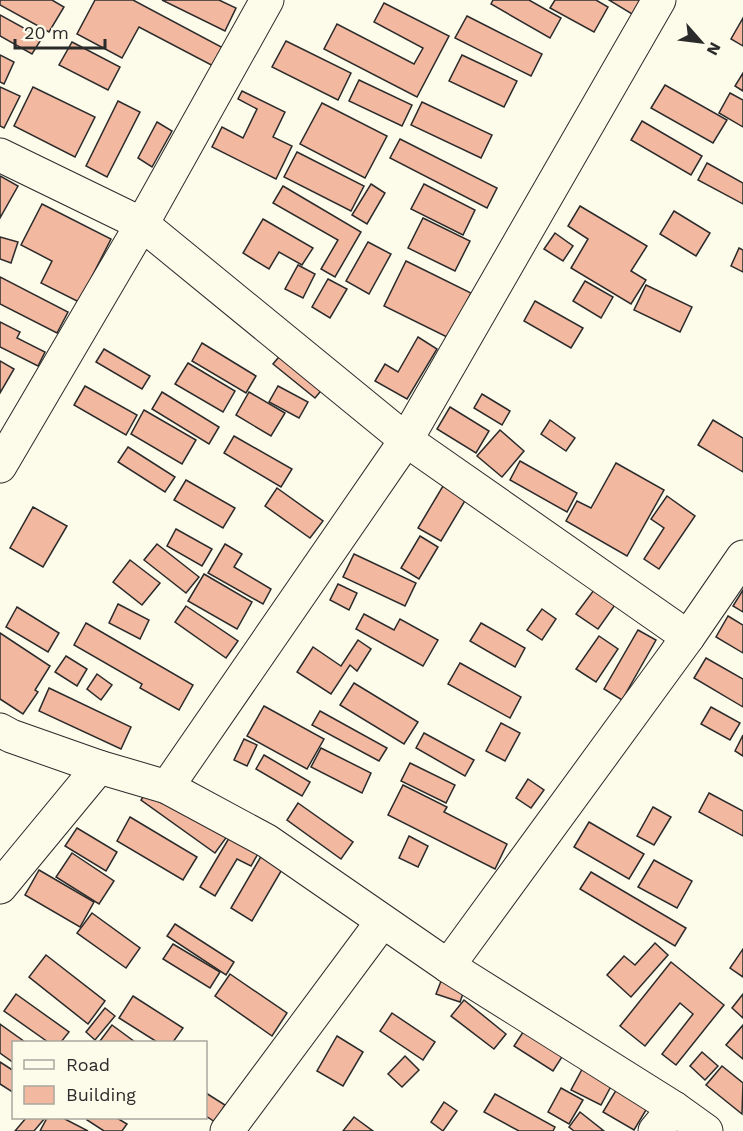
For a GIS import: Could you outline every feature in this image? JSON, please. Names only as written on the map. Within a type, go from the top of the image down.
[{"type":"street","points":[[0,466],[142,224],[267,0]]},
{"type":"street","points":[[167,787],[406,440],[658,0]]},
{"type":"street","points":[[0,155],[142,224],[406,440],[688,637]]},
{"type":"street","points":[[448,966],[688,637],[743,557]]},
{"type":"street","points":[[0,730],[99,767],[167,787],[267,841],[664,1119],[706,1131]]},
{"type":"street","points":[[0,887],[99,767]]},
{"type":"street","points":[[227,1131],[382,922]]},
{"type":"building","points":[[0,0],[52,0],[64,7],[49,32],[0,5]]},
{"type":"building","points":[[95,0],[133,0],[227,50],[217,68],[139,27],[122,58],[77,34]]},
{"type":"building","points":[[162,0],[219,0],[236,8],[225,31]]},
{"type":"building","points":[[493,0],[529,0],[561,18],[550,38],[491,4]]},
{"type":"building","points":[[555,0],[596,0],[608,7],[594,32],[550,8]]},
{"type":"building","points":[[609,0],[640,0],[632,14]]},
{"type":"building","points":[[384,3],[449,36],[417,97],[324,49],[337,24],[414,64],[423,48],[374,22]]},
{"type":"building","points":[[0,15],[42,38],[32,54],[0,36]]},
{"type":"building","points":[[467,16],[542,54],[531,76],[455,38]]},
{"type":"building","points":[[743,18],[743,46],[731,39]]},
{"type":"building","points":[[286,41],[351,73],[338,100],[272,67]]},
{"type":"building","points":[[72,42],[120,67],[108,90],[59,65]]},
{"type":"building","points":[[0,55],[14,62],[4,84],[0,82]]},
{"type":"building","points":[[462,55],[517,81],[504,107],[449,81]]},
{"type":"building","points":[[743,73],[743,91],[735,86]]},
{"type":"building","points":[[359,80],[412,105],[402,126],[349,101]]},
{"type":"building","points":[[665,85],[727,120],[713,143],[651,108]]},
{"type":"building","points":[[0,87],[20,96],[4,128],[0,126]]},
{"type":"building","points":[[33,87],[95,117],[75,157],[14,126]]},
{"type":"building","points":[[242,91],[285,112],[273,137],[292,146],[276,179],[212,147],[222,127],[243,138],[257,109],[238,99]]},
{"type":"building","points":[[730,93],[743,100],[743,127],[719,113]]},
{"type":"building","points":[[118,101],[140,112],[107,177],[86,166]]},
{"type":"building","points":[[422,102],[492,135],[481,158],[411,125]]},
{"type":"building","points":[[322,103],[387,136],[365,178],[300,144]]},
{"type":"building","points":[[642,121],[702,156],[691,175],[631,140]]},
{"type":"building","points":[[157,122],[172,131],[152,167],[138,158]]},
{"type":"building","points":[[400,139],[497,188],[487,208],[390,158]]},
{"type":"building","points":[[297,152],[364,186],[351,211],[284,177]]},
{"type":"building","points":[[707,163],[743,183],[743,204],[698,180]]},
{"type":"building","points":[[0,176],[18,186],[0,218]]},
{"type":"building","points":[[371,184],[385,193],[367,224],[352,215]]},
{"type":"building","points":[[424,184],[475,210],[463,235],[411,209]]},
{"type":"building","points":[[283,186],[361,232],[335,277],[321,269],[338,240],[273,203]]},
{"type":"building","points":[[42,204],[111,239],[79,302],[41,283],[52,261],[21,245]]},
{"type":"building","points":[[580,206],[647,246],[631,271],[646,280],[631,304],[571,268],[588,239],[568,226]]},
{"type":"building","points":[[674,211],[710,233],[696,256],[660,234]]},
{"type":"building","points":[[423,218],[470,241],[455,271],[408,248]]},
{"type":"building","points":[[263,219],[313,248],[302,265],[279,252],[269,269],[243,253]]},
{"type":"building","points":[[555,233],[573,246],[563,261],[544,249]]},
{"type":"building","points":[[0,237],[18,242],[11,263],[0,259]]},
{"type":"building","points":[[368,242],[391,254],[369,294],[346,281]]},
{"type":"building","points":[[739,248],[743,250],[743,272],[731,266]]},
{"type":"building","points":[[406,261],[471,293],[449,338],[384,306]]},
{"type":"building","points":[[298,265],[315,274],[303,298],[285,289]]},
{"type":"building","points":[[0,277],[68,312],[57,333],[0,304]]},
{"type":"building","points":[[328,279],[347,289],[330,318],[312,307]]},
{"type":"building","points":[[585,281],[613,297],[601,318],[573,301]]},
{"type":"building","points":[[646,285],[692,307],[680,332],[634,310]]},
{"type":"building","points":[[535,301],[583,328],[571,348],[524,321]]},
{"type":"building","points":[[0,322],[20,332],[17,338],[45,352],[38,366],[0,347]]},
{"type":"building","points":[[418,337],[437,349],[407,399],[375,381],[385,364],[398,372]]},
{"type":"building","points":[[202,343],[256,376],[246,393],[192,361]]},
{"type":"building","points":[[288,346],[330,380],[315,398],[273,364]]},
{"type":"building","points":[[104,349],[150,376],[142,389],[96,362]]},
{"type":"building","points":[[0,361],[14,369],[0,393]]},
{"type":"building","points":[[188,363],[235,391],[223,412],[175,384]]},
{"type":"building","points":[[85,386],[137,415],[126,435],[74,405]]},
{"type":"building","points":[[278,386],[308,402],[299,418],[269,402]]},
{"type":"building","points":[[162,392],[219,427],[209,444],[152,409]]},
{"type":"building","points":[[249,392],[285,413],[271,436],[236,415]]},
{"type":"building","points":[[482,394],[510,411],[502,425],[474,408]]},
{"type":"building","points":[[450,407],[489,431],[476,453],[437,429]]},
{"type":"building","points":[[144,410],[196,440],[182,464],[131,434]]},
{"type":"building","points":[[550,420],[575,438],[566,451],[541,434]]},
{"type":"building","points":[[713,420],[743,438],[743,472],[698,445]]},
{"type":"building","points":[[500,430],[524,451],[502,477],[477,456]]},
{"type":"building","points":[[234,436],[292,469],[281,487],[224,453]]},
{"type":"building","points":[[128,447],[175,477],[165,492],[118,462]]},
{"type":"building","points":[[520,461],[577,493],[567,512],[510,480]]},
{"type":"building","points":[[616,463],[664,490],[627,556],[566,521],[577,501],[591,508]]},
{"type":"building","points":[[186,480],[235,508],[223,528],[174,500]]},
{"type":"building","points":[[443,486],[466,499],[441,541],[418,528]]},
{"type":"building","points":[[277,488],[323,521],[310,538],[265,506]]},
{"type":"building","points":[[667,496],[695,516],[659,569],[644,559],[664,528],[651,519]]},
{"type":"building","points":[[33,507],[67,526],[43,567],[10,548]]},
{"type":"building","points":[[176,529],[212,549],[202,566],[167,546]]},
{"type":"building","points":[[420,536],[438,547],[419,579],[401,568]]},
{"type":"building","points":[[157,544],[199,577],[186,593],[144,560]]},
{"type":"building","points":[[225,544],[242,554],[234,567],[271,589],[263,604],[208,573]]},
{"type":"building","points":[[354,554],[416,583],[405,606],[343,577]]},
{"type":"building","points":[[130,560],[160,583],[142,605],[113,582]]},
{"type":"building","points":[[204,574],[252,602],[237,629],[188,601]]},
{"type":"building","points":[[338,584],[357,593],[349,610],[330,600]]},
{"type":"building","points":[[594,590],[615,605],[598,629],[576,614]]},
{"type":"building","points":[[743,590],[743,612],[733,606]]},
{"type":"building","points":[[118,604],[149,620],[140,639],[109,623]]},
{"type":"building","points":[[186,606],[238,641],[226,658],[175,622]]},
{"type":"building","points":[[17,607],[59,633],[48,652],[6,627]]},
{"type":"building","points":[[542,609],[556,619],[542,640],[527,630]]},
{"type":"building","points":[[364,614],[394,630],[400,619],[438,640],[423,666],[356,629]]},
{"type":"building","points":[[728,616],[743,625],[743,653],[716,637]]},
{"type":"building","points":[[86,623],[193,685],[179,710],[140,688],[142,684],[74,645]]},
{"type":"building","points":[[481,623],[525,648],[515,667],[470,641]]},
{"type":"building","points":[[638,630],[656,640],[622,700],[604,689]]},
{"type":"building","points":[[0,633],[50,666],[35,690],[38,692],[23,714],[0,699]]},
{"type":"building","points":[[599,636],[618,649],[596,682],[576,669]]},
{"type":"building","points":[[358,640],[371,649],[357,671],[350,665],[331,694],[297,672],[313,647],[341,666]]},
{"type":"building","points":[[66,656],[87,669],[77,686],[55,672]]},
{"type":"building","points":[[706,658],[743,679],[743,707],[694,678]]},
{"type":"building","points":[[460,663],[521,697],[510,718],[448,684]]},
{"type":"building","points":[[97,674],[112,685],[101,700],[87,689]]},
{"type":"building","points":[[354,683],[418,722],[404,744],[340,705]]},
{"type":"building","points":[[49,688],[131,727],[121,749],[39,711]]},
{"type":"building","points":[[264,706],[324,739],[307,769],[247,736]]},
{"type":"building","points":[[711,707],[740,723],[730,740],[701,724]]},
{"type":"building","points":[[320,711],[387,748],[379,761],[312,725]]},
{"type":"building","points":[[501,723],[520,733],[505,761],[486,751]]},
{"type":"building","points":[[424,733],[474,760],[465,776],[416,748]]},
{"type":"building","points":[[743,735],[743,756],[735,751]]},
{"type":"building","points":[[244,739],[257,745],[247,766],[234,760]]},
{"type":"building","points":[[321,748],[371,773],[362,793],[311,767]]},
{"type":"building","points":[[264,755],[310,782],[302,796],[256,769]]},
{"type":"building","points":[[410,763],[455,785],[446,803],[401,781]]},
{"type":"building","points":[[156,778],[231,831],[215,853],[141,800]]},
{"type":"building","points":[[528,779],[544,790],[531,808],[516,798]]},
{"type":"building","points":[[403,785],[447,807],[444,812],[507,844],[495,869],[388,815]]},
{"type":"building","points":[[709,793],[743,811],[743,836],[699,812]]},
{"type":"building","points":[[298,803],[353,842],[341,859],[287,820]]},
{"type":"building","points":[[653,807],[671,817],[654,845],[637,836]]},
{"type":"building","points":[[130,817],[197,857],[183,880],[117,841]]},
{"type":"building","points":[[589,822],[644,854],[629,879],[574,847]]},
{"type":"building","points":[[77,828],[117,852],[106,871],[65,846]]},
{"type":"building","points":[[232,833],[260,850],[251,866],[237,859],[215,896],[200,887]]},
{"type":"building","points":[[409,836],[428,846],[418,867],[399,858]]},
{"type":"building","points":[[72,853],[114,881],[99,904],[56,877]]},
{"type":"building","points":[[263,853],[284,866],[252,921],[231,908]]},
{"type":"building","points":[[654,860],[692,881],[677,908],[638,887]]},
{"type":"building","points":[[39,870],[94,902],[80,927],[25,895]]},
{"type":"building","points":[[591,872],[686,928],[675,946],[580,889]]},
{"type":"building","points":[[92,913],[140,948],[126,968],[77,933]]},
{"type":"building","points":[[175,924],[234,962],[226,975],[167,936]]},
{"type":"building","points":[[655,943],[668,955],[631,997],[607,975],[624,956],[635,965]]},
{"type":"building","points":[[173,944],[220,972],[210,988],[163,959]]},
{"type":"building","points":[[743,949],[743,977],[730,968]]},
{"type":"building","points":[[46,955],[105,1001],[88,1024],[29,977]]},
{"type":"building","points":[[671,962],[724,1005],[676,1065],[662,1054],[693,1014],[680,1003],[645,1046],[620,1026]]},
{"type":"building","points":[[230,974],[287,1013],[272,1036],[215,996]]},
{"type":"building","points":[[443,976],[466,985],[460,1002],[436,994]]},
{"type":"building","points":[[16,994],[69,1032],[62,1041],[47,1041],[4,1011]]},
{"type":"building","points":[[743,994],[743,1018],[732,1008]]},
{"type":"building","points":[[133,996],[183,1028],[174,1041],[155,1041],[119,1018]]},
{"type":"building","points":[[464,1000],[506,1034],[494,1049],[451,1016]]},
{"type":"building","points":[[105,1008],[115,1016],[95,1040],[86,1032]]},
{"type":"building","points":[[392,1013],[435,1042],[423,1060],[380,1031]]},
{"type":"building","points":[[529,1023],[567,1049],[553,1071],[514,1046]]},
{"type":"building","points":[[0,1024],[24,1041],[12,1041],[12,1062],[0,1053]]},
{"type":"building","points":[[112,1025],[134,1041],[100,1041]]},
{"type":"building","points":[[743,1025],[743,1059],[726,1045]]},
{"type":"building","points":[[337,1036],[363,1052],[343,1086],[317,1071]]},
{"type":"building","points":[[702,1052],[718,1066],[705,1080],[690,1066]]},
{"type":"building","points":[[405,1056],[419,1070],[402,1087],[388,1074]]},
{"type":"building","points":[[0,1062],[12,1070],[12,1092],[0,1084]]},
{"type":"building","points":[[586,1062],[616,1077],[601,1105],[571,1090]]},
{"type":"building","points":[[722,1066],[743,1083],[742,1114],[706,1085]]},
{"type":"building","points":[[618,1087],[649,1105],[634,1130],[603,1112]]},
{"type":"building","points":[[561,1088],[583,1100],[569,1124],[548,1112]]},
{"type":"building","points":[[207,1094],[225,1105],[215,1122],[207,1117]]},
{"type":"building","points":[[495,1094],[555,1127],[553,1131],[519,1131],[484,1112]]},
{"type":"building","points":[[444,1102],[457,1111],[443,1131],[431,1122]]},
{"type":"building","points":[[580,1112],[604,1131],[574,1131],[569,1127]]},
{"type":"building","points":[[354,1117],[373,1131],[343,1131]]},
{"type":"building","points":[[25,1119],[44,1119],[34,1131],[15,1131]]},
{"type":"building","points":[[46,1119],[65,1119],[88,1131],[40,1131]]},
{"type":"building","points":[[119,1119],[127,1124],[122,1131],[104,1131],[87,1120]]}]
